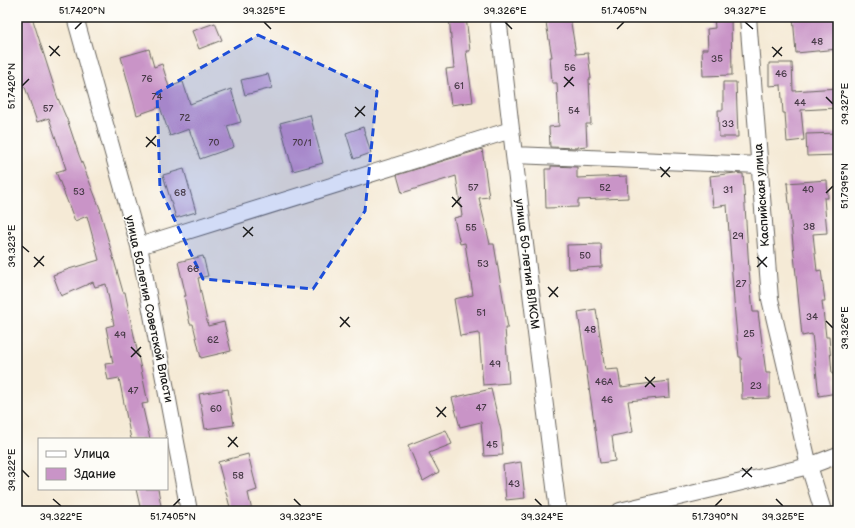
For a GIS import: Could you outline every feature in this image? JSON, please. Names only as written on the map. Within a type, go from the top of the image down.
[{"type":"street","name":"улица 50-летия Советской Власти","points":[[75,17],[139,246],[189,511]]},
{"type":"street","name":"улица 50-летия ВЛКСМ","points":[[498,17],[558,511]]},
{"type":"street","name":"Каспийская улица","points":[[748,17],[770,299],[809,466],[823,511]]},
{"type":"street","points":[[139,246],[511,130]]},
{"type":"street","points":[[514,155],[760,165]]},
{"type":"street","points":[[620,511],[809,466],[838,455]]},
{"type":"highlighted area","points":[[258,35],[377,91],[365,211],[313,289],[203,279],[160,189],[157,93]]},
{"type":"building","points":[[17,17],[32,17],[57,96],[101,211],[123,292],[125,292],[148,403],[142,404],[150,438],[131,438],[119,378],[108,380],[105,364],[113,363],[106,327],[114,325],[106,284],[95,287],[93,282],[61,296],[53,275],[99,260],[87,216],[75,221],[56,172],[66,169],[49,118],[37,122],[25,87],[17,90]]},
{"type":"building","points":[[449,17],[466,17],[470,51],[466,51],[473,102],[451,105],[446,69],[454,68]]},
{"type":"building","points":[[545,17],[570,17],[576,54],[588,53],[591,79],[589,79],[591,124],[586,124],[587,146],[577,148],[550,147],[549,127],[559,126],[557,83],[552,83],[550,57],[552,57]]},
{"type":"building","points":[[714,17],[731,17],[732,75],[703,76],[702,49],[708,49],[707,29],[715,28]]},
{"type":"building","points":[[793,17],[836,17],[838,49],[796,53]]},
{"type":"building","points":[[215,23],[222,40],[199,49],[192,31]]},
{"type":"building","points":[[149,49],[154,67],[162,64],[169,87],[183,82],[190,104],[231,89],[241,122],[227,126],[234,147],[200,159],[189,129],[170,136],[160,107],[137,115],[121,57]]},
{"type":"building","points":[[769,63],[792,63],[793,91],[838,88],[838,108],[801,110],[804,140],[787,142],[781,85],[769,86]]},
{"type":"building","points":[[268,74],[272,88],[245,95],[241,80]]},
{"type":"building","points":[[723,82],[736,82],[738,137],[719,137],[718,110],[723,110]]},
{"type":"building","points":[[310,115],[323,163],[293,171],[280,123]]},
{"type":"building","points":[[363,127],[371,153],[354,159],[346,133]]},
{"type":"building","points":[[838,133],[838,155],[807,156],[806,134]]},
{"type":"building","points":[[482,149],[489,197],[479,198],[490,244],[494,244],[508,328],[505,328],[509,383],[483,385],[479,333],[460,336],[454,299],[473,295],[465,243],[460,244],[454,218],[462,216],[456,176],[402,193],[397,175]]},
{"type":"building","points":[[551,166],[577,167],[577,178],[627,176],[628,198],[578,200],[578,207],[546,208],[545,169],[551,169]]},
{"type":"building","points":[[184,169],[196,212],[176,218],[163,175]]},
{"type":"building","points":[[735,173],[743,174],[753,312],[758,312],[766,373],[770,373],[770,398],[742,399],[741,357],[739,357],[735,315],[727,205],[713,207],[710,176]]},
{"type":"building","points":[[827,180],[828,198],[824,198],[827,233],[813,234],[817,271],[821,270],[825,301],[822,301],[826,337],[829,337],[832,374],[834,374],[837,393],[819,396],[812,334],[802,336],[787,183]]},
{"type":"building","points":[[601,244],[602,267],[568,269],[567,245]]},
{"type":"building","points":[[203,256],[208,276],[198,278],[208,326],[224,322],[231,351],[201,358],[193,324],[190,324],[184,296],[186,296],[178,262]]},
{"type":"building","points":[[596,309],[605,370],[618,369],[621,387],[669,381],[670,397],[628,401],[633,432],[612,436],[615,461],[600,463],[578,312]]},
{"type":"building","points":[[228,389],[234,425],[205,429],[199,394]]},
{"type":"building","points":[[491,389],[501,431],[503,455],[484,456],[481,422],[460,427],[452,398]]},
{"type":"building","points":[[446,430],[452,444],[429,453],[439,472],[423,481],[408,445]]},
{"type":"building","points":[[248,454],[257,490],[248,493],[252,511],[231,511],[218,462]]},
{"type":"building","points":[[521,462],[525,498],[506,500],[503,465]]},
{"type":"building","points":[[136,490],[158,490],[162,511],[141,511]]}]
